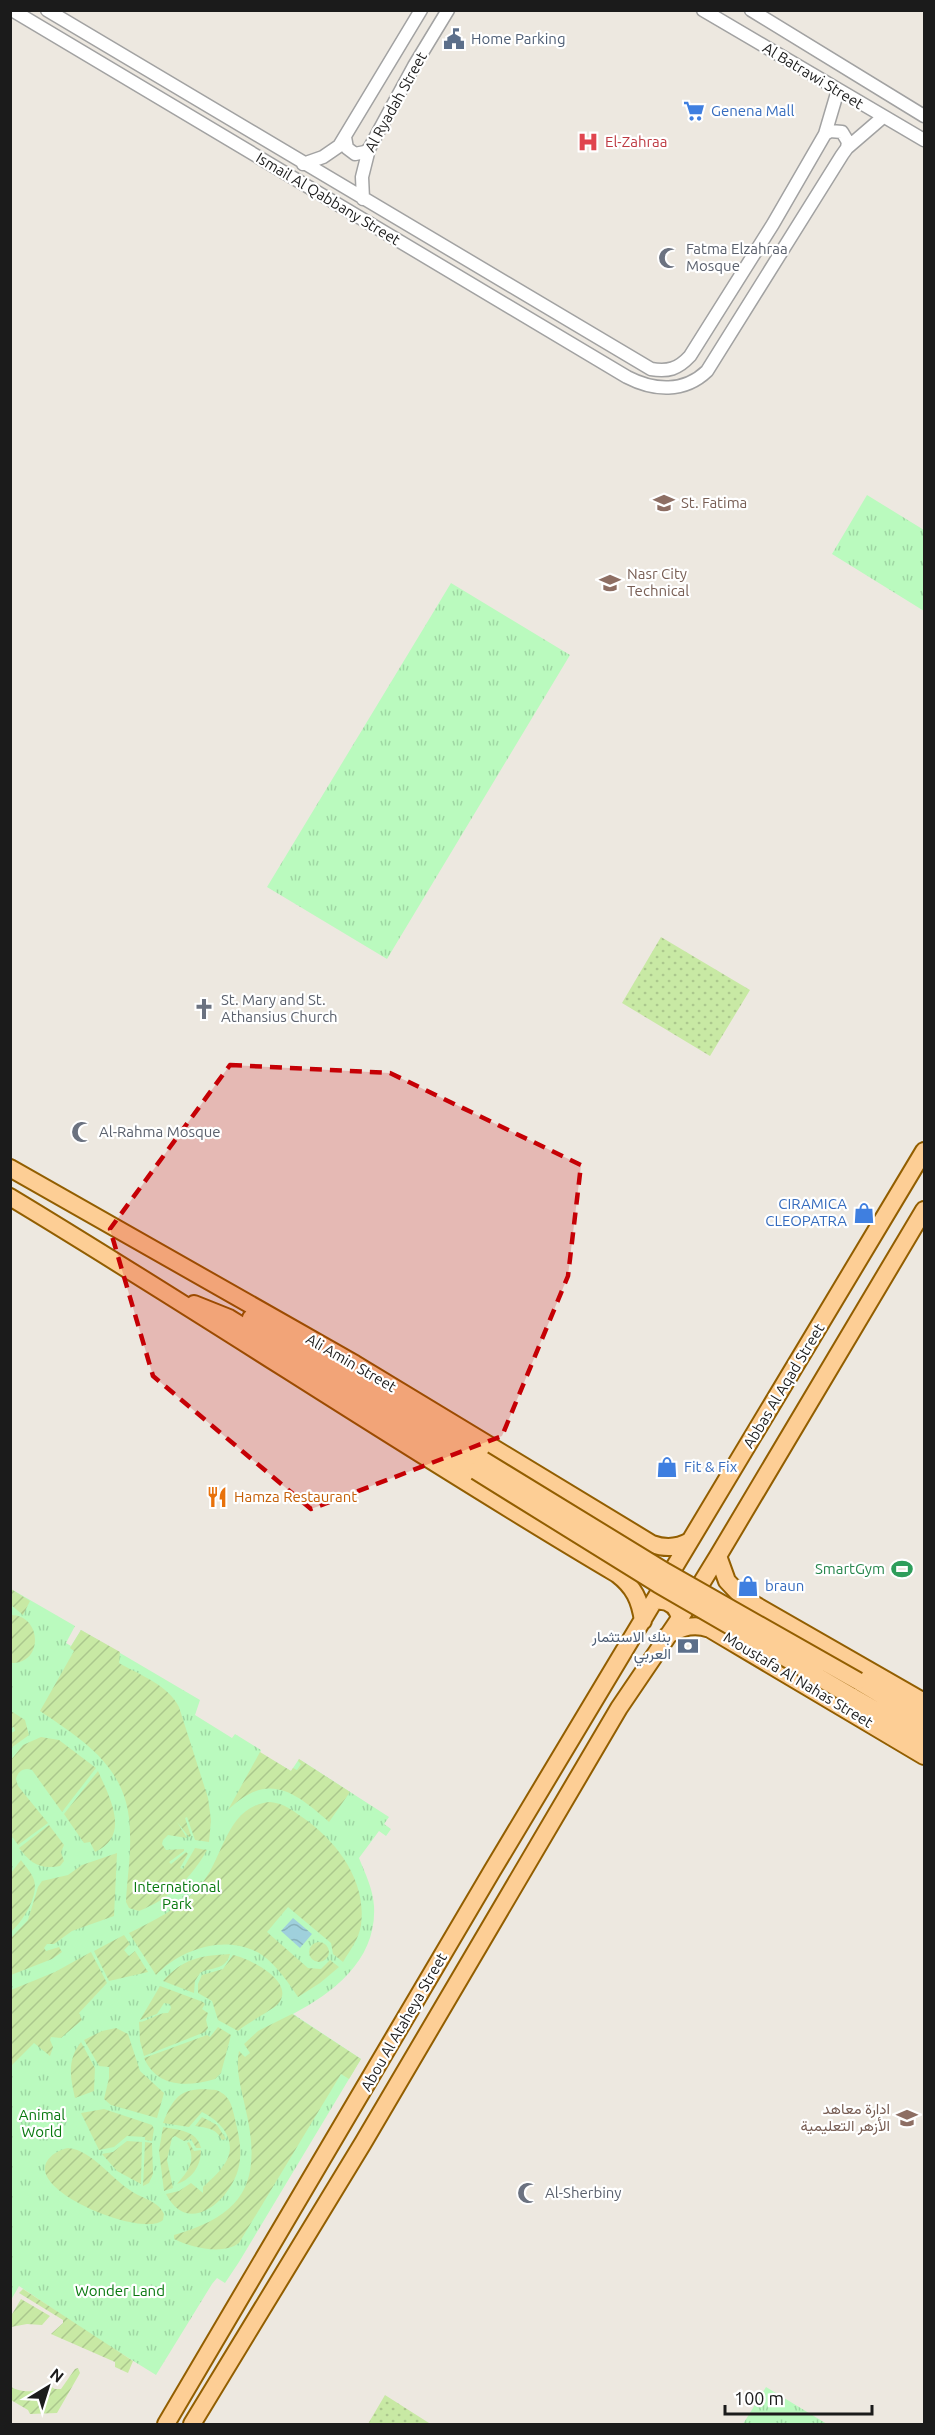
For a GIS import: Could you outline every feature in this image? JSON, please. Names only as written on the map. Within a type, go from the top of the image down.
[{"type":"main road","name":"Abbas Al Aqad Street","points":[[643,1621],[924,1151]]},
{"type":"main road","name":"Ali Amin Street","points":[[10,1168],[355,1364],[658,1546],[676,1547],[690,1541]]},
{"type":"main road","points":[[10,1197],[176,1298],[238,1341],[617,1574],[631,1587],[641,1604],[643,1621]]},
{"type":"main road","name":"Abbas Al Aqad Street","points":[[667,1635],[718,1556],[924,1210]]},
{"type":"main road","points":[[157,1251],[183,1275],[480,1466],[658,1584],[854,1688],[924,1720]]},
{"type":"main road","points":[[176,1298],[229,1318],[480,1466]]},
{"type":"main road","points":[[597,1562],[608,1557],[618,1544],[619,1532],[615,1521]]},
{"type":"main road","points":[[718,1556],[722,1574],[743,1598],[924,1702]]},
{"type":"main road","points":[[679,1560],[689,1573],[705,1577]]},
{"type":"main road","points":[[655,1601],[663,1600],[671,1604],[677,1610],[680,1618]]},
{"type":"main road","points":[[739,1645],[737,1634],[740,1623],[753,1612],[764,1610]]},
{"type":"main road","name":"Abou Al Ataheya Street","points":[[166,2424],[492,1871],[643,1621]]},
{"type":"main road","name":"Moustafa Al Nahas Street","points":[[667,1635],[686,1626],[702,1626],[739,1645],[924,1756]]},
{"type":"main road","name":"Abou Al Ataheya Street","points":[[192,2424],[363,2144],[619,1707],[667,1635]]},
{"type":"main road","points":[[854,1688],[924,1738]]},
{"type":"street","name":"Ismail Al Qabbany Street","points":[[12,10],[627,377],[646,386],[679,387],[694,381],[707,371],[847,148]]},
{"type":"street","name":"Ismail Al Qabbany Street","points":[[47,10],[651,369],[673,369],[690,356],[773,224],[825,134]]},
{"type":"street","name":"Al Ryadah Street","points":[[303,164],[332,152],[345,137],[421,10]]},
{"type":"street","name":"Al Ryadah Street","points":[[363,199],[362,177],[369,149],[414,66],[448,10]]},
{"type":"street","name":"Al Batrawi Street","points":[[703,10],[924,140]]},
{"type":"street","name":"Al Batrawi Street","points":[[751,10],[924,116]]},
{"type":"street","points":[[825,134],[838,90]]},
{"type":"street","points":[[847,148],[884,117]]},
{"type":"street","points":[[825,134],[830,131],[842,132],[848,142],[847,148]]},
{"type":"street","points":[[345,137],[346,148],[355,154],[369,149]]},
{"type":"street","points":[[499,301],[508,285]]},
{"type":"highlighted area","points":[[230,1065],[390,1073],[581,1165],[568,1276],[502,1436],[311,1509],[153,1376],[110,1229]]},
{"type":"green space","points":[[867,495],[924,530],[924,611],[832,554]]},
{"type":"green space","points":[[451,583],[570,655],[387,959],[267,887]]},
{"type":"green space","points":[[661,937],[750,990],[710,1056],[622,1003]]},
{"type":"green space","name":"International Park","points":[[11,1589],[75,1626],[66,1643],[71,1646],[81,1630],[200,1700],[195,1715],[232,1738],[235,1734],[261,1750],[260,1753],[291,1771],[299,1759],[389,1817],[384,1824],[391,1829],[386,1836],[379,1831],[359,1858],[374,1906],[369,1942],[361,1958],[338,1984],[293,2014],[361,2059],[239,2262],[225,2283],[217,2278],[212,2284],[156,2375],[19,2286],[11,2300]]},
{"type":"green space","points":[[11,1589],[30,1601],[23,1615],[11,1605]]},
{"type":"green space","points":[[11,1615],[21,1617],[29,1623],[35,1639],[34,1648],[29,1656],[22,1661],[11,1663]]},
{"type":"green space","points":[[81,1630],[120,1652],[119,1663],[153,1681],[174,1699],[179,1707],[208,1798],[211,1820],[209,1842],[195,1840],[187,1817],[185,1818],[191,1836],[189,1837],[177,1822],[187,1838],[168,1835],[162,1844],[166,1850],[184,1849],[169,1862],[171,1864],[186,1852],[188,1854],[180,1868],[183,1869],[195,1848],[207,1850],[201,1860],[178,1887],[139,1911],[129,1908],[126,1902],[130,1834],[128,1811],[123,1792],[103,1760],[74,1735],[40,1711],[74,1651],[70,1648]]},
{"type":"green space","points":[[11,1711],[25,1720],[29,1735],[11,1748],[11,1733],[15,1731],[14,1727],[11,1728]]},
{"type":"green space","points":[[41,1737],[59,1740],[96,1768],[62,1812],[32,1770],[24,1769],[20,1772],[16,1779],[18,1786],[48,1823],[18,1845],[11,1835],[11,1760],[23,1745]]},
{"type":"green space","points":[[260,1752],[291,1771],[293,1768],[297,1770],[301,1764],[299,1759],[350,1792],[329,1822],[304,1801],[280,1790],[255,1791],[228,1810]]},
{"type":"green space","points":[[98,1771],[112,1804],[115,1826],[106,1845],[95,1852],[90,1842],[84,1843],[64,1814]]},
{"type":"green space","points":[[270,1802],[287,1807],[315,1827],[338,1850],[354,1878],[362,1909],[361,1925],[356,1940],[343,1962],[333,1954],[331,1943],[288,1907],[267,1932],[308,1968],[321,1969],[330,1960],[339,1967],[298,1997],[282,1974],[267,1959],[249,1948],[235,1945],[206,1947],[192,1951],[166,1965],[156,1975],[129,1933],[166,1913],[192,1895],[207,1876],[227,1836],[243,1813],[255,1806]]},
{"type":"green space","points":[[49,1825],[64,1845],[61,1852],[64,1861],[60,1866],[46,1867],[36,1864],[19,1848]]},
{"type":"green space","points":[[117,1853],[114,1916],[72,1931],[54,1944],[47,1944],[44,1948],[46,1951],[59,1947],[62,1952],[52,1959],[11,1975],[11,1938],[28,1920],[42,1881],[68,1875],[82,1865]]},
{"type":"green space","points":[[21,1860],[33,1877],[35,1887],[32,1901],[24,1916],[11,1932],[11,1873]]},
{"type":"green space","points":[[124,1935],[130,1944],[124,1950],[129,1956],[135,1951],[148,1972],[109,1981],[94,1951]]},
{"type":"green space","points":[[319,1942],[326,1945],[329,1952],[326,1959],[319,1962],[312,1959],[309,1952],[312,1945]]},
{"type":"green space","points":[[91,1952],[107,1983],[79,2013],[82,2020],[61,2038],[51,2037],[53,2047],[50,2056],[34,2043],[11,2066],[11,1990],[55,1972]]},
{"type":"green space","points":[[230,1954],[222,1966],[200,1973],[195,1981],[194,1993],[163,1981],[185,1963],[209,1956]]},
{"type":"green space","points":[[233,1955],[269,1972],[281,1987],[282,1996],[275,2007],[238,2031],[218,2020],[212,2001],[198,1993],[198,1984],[202,1975],[223,1969]]},
{"type":"green space","points":[[160,1986],[203,2002],[205,2004],[202,2009],[208,2013],[206,2020],[208,2028],[205,2032],[144,2056],[139,2022],[168,2013],[171,2008],[170,2004],[164,2003],[157,2014],[140,2020]]},
{"type":"green space","points":[[292,2014],[361,2059],[349,2079],[341,2074],[239,2243],[225,2249],[207,2249],[174,2239],[174,2235],[198,2227],[217,2217],[243,2192],[249,2176],[251,2157],[250,2136],[238,2074],[239,2051],[245,2057],[250,2053],[244,2044],[258,2031]]},
{"type":"green space","points":[[218,2027],[231,2035],[221,2073],[215,2079],[205,2082],[174,2083],[157,2075],[144,2058],[207,2035],[210,2037]]},
{"type":"green space","points":[[116,2028],[128,2034],[140,2071],[164,2093],[157,2118],[111,2105],[104,2099],[109,2067],[99,2066],[84,2040],[102,2031]]},
{"type":"green space","points":[[81,2042],[95,2068],[94,2091],[75,2098],[71,2069],[73,2055]]},
{"type":"green space","points":[[195,2090],[216,2090],[230,2101],[233,2110],[240,2144],[238,2170],[226,2193],[217,2203],[207,2210],[185,2213],[175,2207],[166,2194],[179,2191],[191,2183],[203,2193],[203,2187],[219,2172],[228,2158],[229,2142],[227,2134],[217,2122],[202,2112],[189,2127],[163,2123],[172,2105],[182,2094]]},
{"type":"green space","points":[[104,2109],[152,2125],[154,2129],[152,2141],[145,2140],[145,2137],[127,2136],[114,2147],[99,2150],[81,2113]]},
{"type":"green space","points":[[202,2117],[217,2125],[226,2139],[222,2140],[211,2129],[195,2126]]},
{"type":"green space","points":[[163,2127],[191,2134],[199,2142],[201,2148],[196,2148],[191,2139],[184,2141],[175,2136],[172,2138],[167,2160],[173,2188],[164,2191],[159,2151]]},
{"type":"green space","points":[[127,2141],[142,2142],[141,2184],[117,2171],[102,2154],[113,2152]]},
{"type":"green space","points":[[145,2142],[152,2143],[153,2174],[149,2183],[143,2186]]},
{"type":"green space","points":[[189,2142],[194,2151],[201,2150],[199,2161],[191,2175],[177,2184],[190,2166],[191,2156],[187,2143]]},
{"type":"green space","points":[[68,2148],[86,2154],[129,2190],[156,2204],[164,2214],[163,2220],[152,2224],[114,2218],[92,2210],[56,2188],[46,2175],[46,2163],[50,2157]]},
{"type":"green space","points":[[23,2289],[133,2361],[128,2373],[115,2367],[115,2362],[51,2334],[63,2323],[63,2320],[19,2293]]},
{"type":"green space","points":[[21,2299],[50,2316],[42,2325],[27,2324],[11,2327],[11,2316]]},
{"type":"green space","points":[[78,2368],[80,2373],[57,2413],[30,2414],[28,2410],[11,2400],[11,2387],[34,2391],[48,2385],[61,2389]]},
{"type":"green space","points":[[766,2387],[827,2424],[743,2424]]},
{"type":"green space","points":[[385,2395],[429,2423],[368,2424]]},
{"type":"water","points":[[293,1918],[312,1934],[300,1948],[281,1931]]},
{"type":"place","name":"Home Parking","points":[[454,39]]},
{"type":"place","name":"Genena Mall","points":[[694,111]]},
{"type":"place","name":"El-Zahraa","points":[[588,142]]},
{"type":"place","name":"Fatma Elzahraa Mosque","points":[[669,258]]},
{"type":"place","name":"St. Fatima","points":[[664,503]]},
{"type":"place","name":"Nasr City Technical","points":[[610,583]]},
{"type":"place","name":"St. Mary and St. Athansius Church","points":[[204,1009]]},
{"type":"place","name":"Al-Rahma Mosque","points":[[82,1132]]},
{"type":"place","name":"CIRAMICA CLEOPATRA","points":[[864,1213]]},
{"type":"place","name":"Fit & Fix","points":[[667,1467]]},
{"type":"place","name":"Hamza Restaurant","points":[[217,1497]]},
{"type":"place","name":"SmartGym","points":[[902,1569]]},
{"type":"place","name":"braun","points":[[748,1586]]},
{"type":"place","name":"بنك الاستثمار العربي","points":[[688,1646]]},
{"type":"place","name":"ادارة معاهد الأزهر التعليمية","points":[[907,2118]]},
{"type":"place","name":"Al-Sherbiny","points":[[528,2193]]},
{"type":"park label","name":"Animal World","points":[[42,2124]]},
{"type":"park label","name":"Wonder Land","points":[[120,2291]]}]
